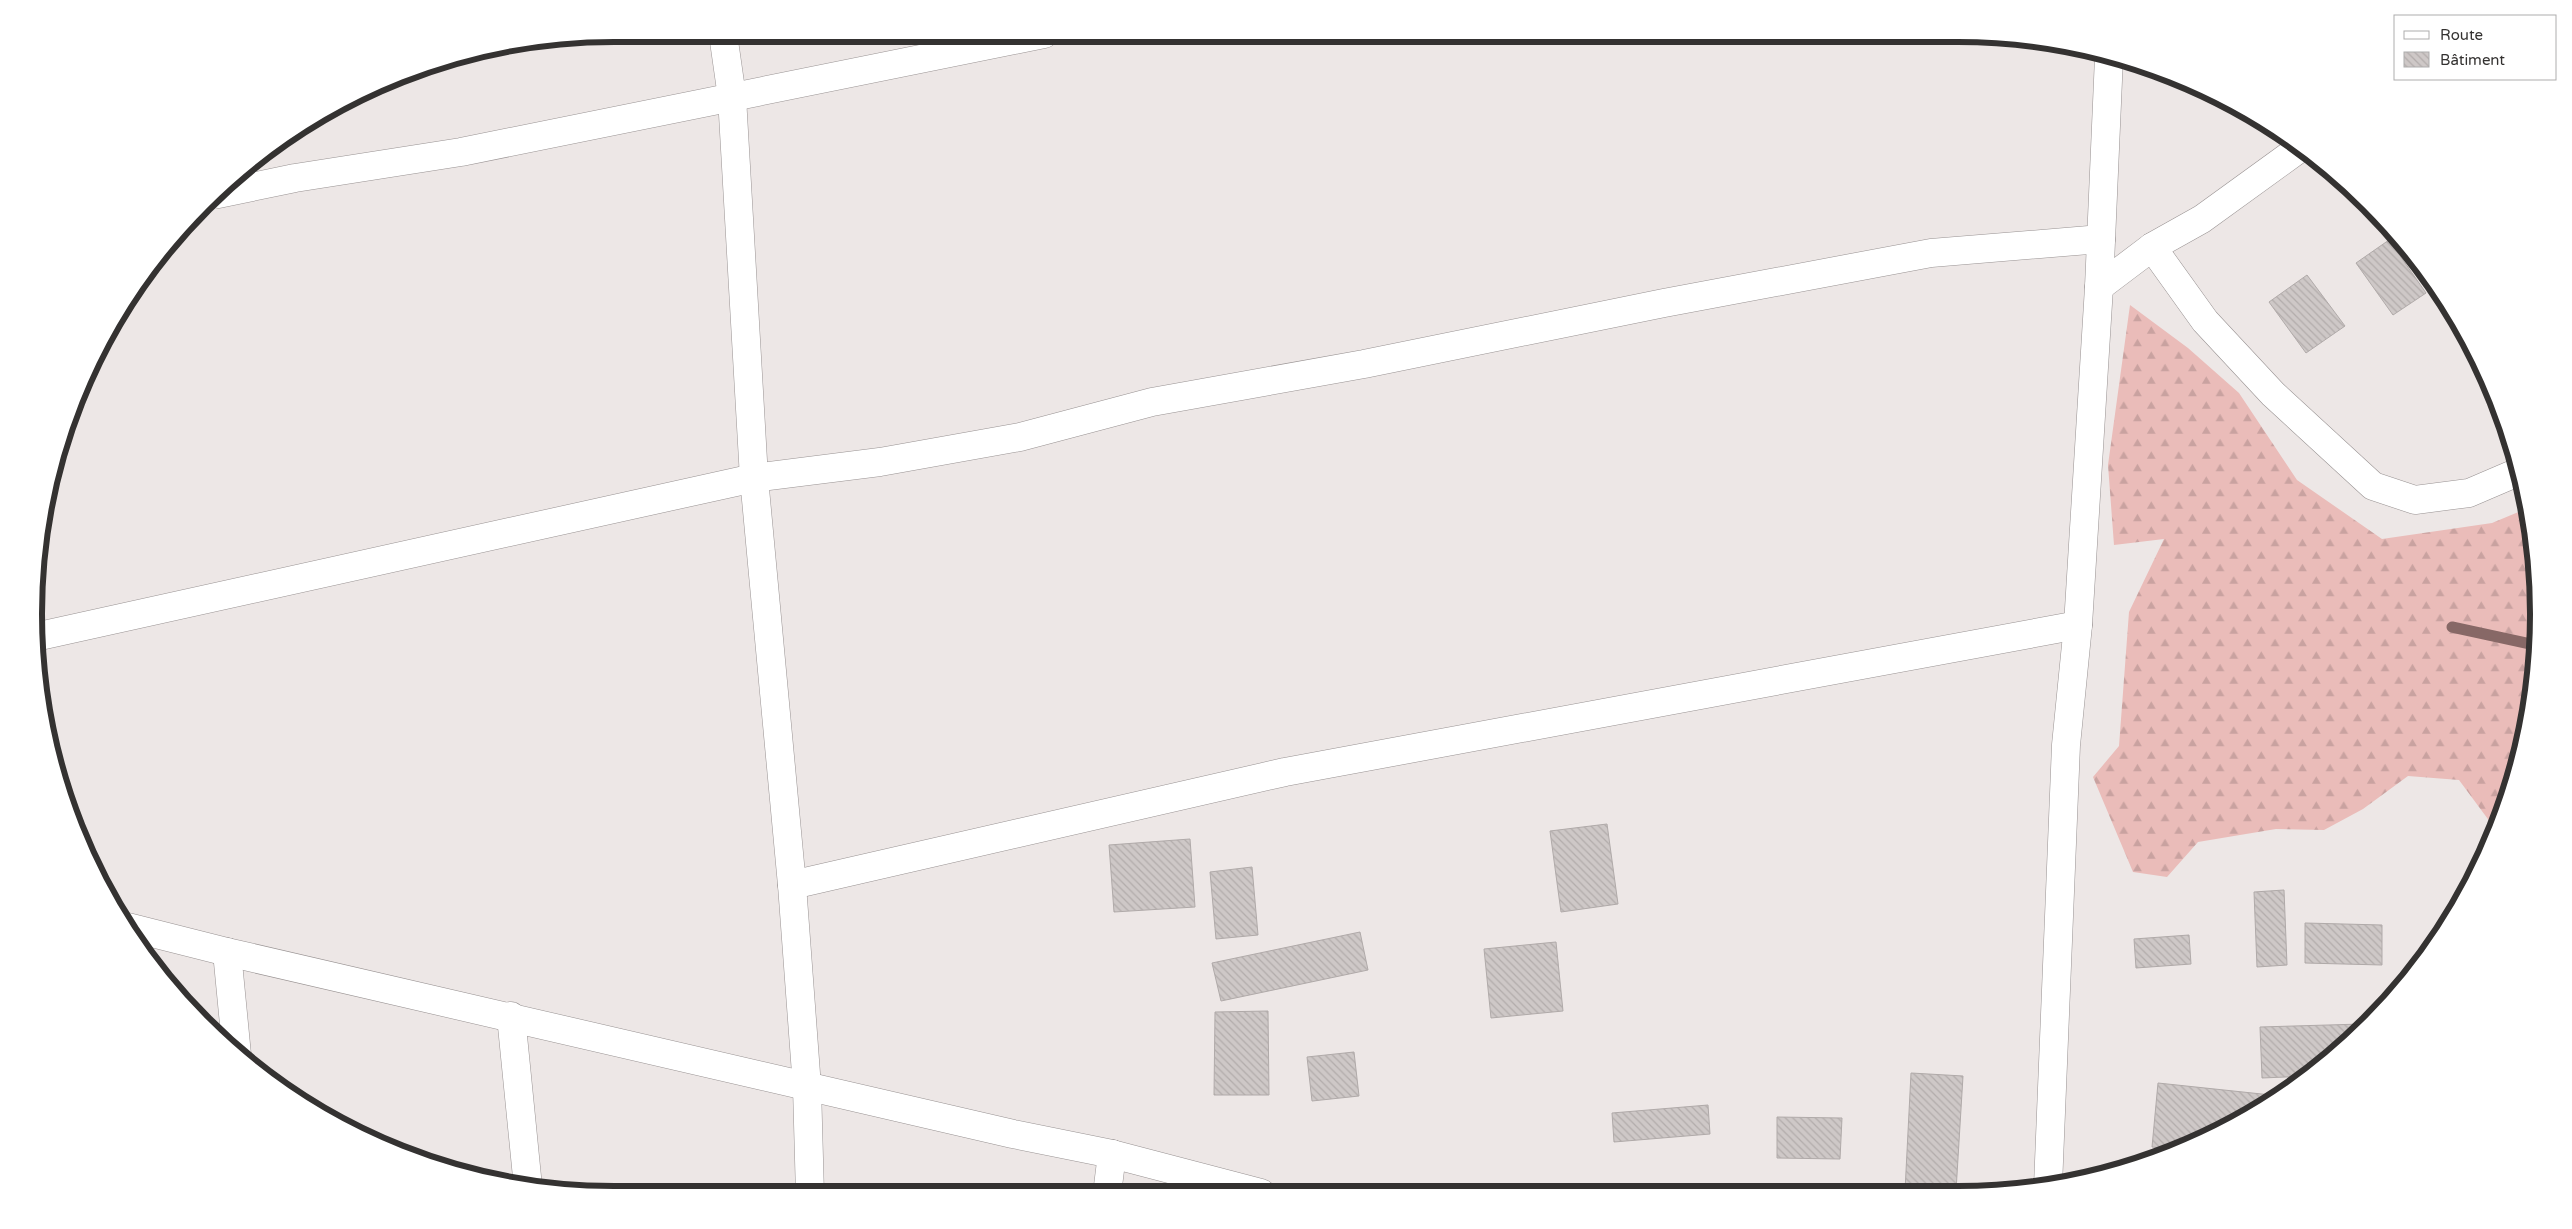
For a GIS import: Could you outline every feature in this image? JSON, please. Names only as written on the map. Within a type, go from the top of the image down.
[{"type":"street","points":[[724,42],[732,97],[754,478],[792,885],[807,1086],[810,1186]]},
{"type":"street","points":[[229,192],[295,178],[461,152],[1004,42]]},
{"type":"street","points":[[2048,1179],[2066,745],[2078,625],[2100,287],[2109,63]]},
{"type":"street","points":[[2100,287],[2152,247],[2202,220],[2294,152]]},
{"type":"street","points":[[43,635],[754,478],[880,462],[1020,437],[1152,402],[1364,364],[1664,303],[1931,254],[2101,239]]},
{"type":"street","points":[[2152,247],[2206,320],[2266,386],[2373,486],[2415,500],[2469,493],[2512,475]]},
{"type":"street","points":[[792,885],[1285,772],[2078,625]]},
{"type":"street","points":[[137,929],[1013,1134],[1112,1154],[1235,1186]]},
{"type":"street","points":[[228,952],[236,1044]]},
{"type":"street","points":[[511,1016],[527,1180]]},
{"type":"street","points":[[1108,1186],[1112,1154]]},
{"type":"green space","points":[[2130,305],[2188,348],[2239,393],[2297,480],[2382,539],[2492,523],[2520,511],[2525,540],[2530,614],[2525,689],[2510,763],[2490,822],[2459,780],[2408,776],[2363,809],[2324,830],[2276,829],[2198,842],[2167,877],[2133,872],[2093,777],[2119,746],[2129,612],[2164,539],[2114,545],[2108,465]]},
{"type":"building","points":[[2389,240],[2426,293],[2393,315],[2356,263]]},
{"type":"building","points":[[2307,275],[2345,326],[2306,353],[2269,302]]},
{"type":"building","points":[[1607,824],[1618,904],[1561,912],[1550,831]]},
{"type":"building","points":[[1190,839],[1195,907],[1114,912],[1109,845]]},
{"type":"building","points":[[1252,867],[1258,935],[1216,939],[1210,872]]},
{"type":"building","points":[[2284,890],[2287,965],[2257,967],[2254,892]]},
{"type":"building","points":[[2305,923],[2382,925],[2382,965],[2305,963]]},
{"type":"building","points":[[1360,932],[1368,970],[1221,1001],[1212,963]]},
{"type":"building","points":[[2189,935],[2191,964],[2136,968],[2134,939]]},
{"type":"building","points":[[1556,942],[1563,1011],[1491,1018],[1484,949]]},
{"type":"building","points":[[1268,1011],[1269,1095],[1214,1095],[1215,1012]]},
{"type":"building","points":[[2357,1024],[2335,1045],[2294,1077],[2262,1078],[2260,1027]]},
{"type":"building","points":[[1354,1052],[1359,1096],[1312,1101],[1307,1057]]},
{"type":"building","points":[[1911,1073],[1963,1076],[1956,1186],[1905,1186]]},
{"type":"building","points":[[2158,1083],[2268,1095],[2210,1128],[2162,1148],[2152,1147]]},
{"type":"building","points":[[1708,1105],[1710,1134],[1614,1142],[1612,1113]]},
{"type":"building","points":[[1777,1117],[1842,1118],[1840,1159],[1777,1158]]},
{"type":"waterway","points":[[2452,627],[2528,644]]}]
